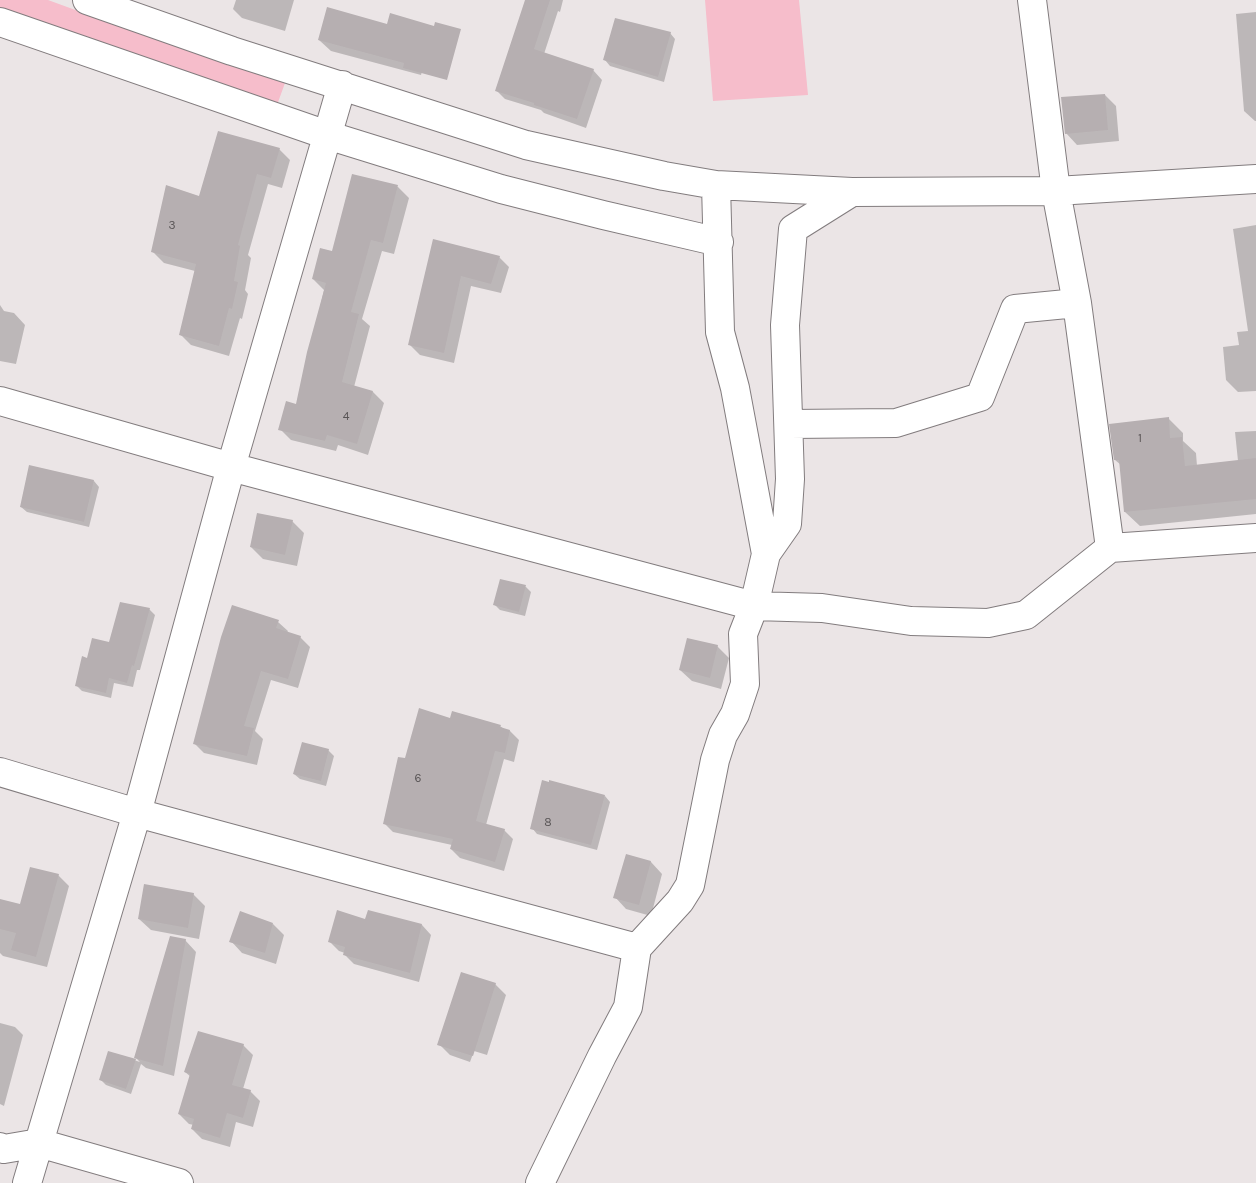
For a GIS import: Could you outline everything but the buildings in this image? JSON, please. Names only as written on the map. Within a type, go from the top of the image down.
[{"type":"street","points":[[87,0],[232,50],[526,145],[664,176],[716,185],[852,192],[1056,191],[1256,179]]},
{"type":"street","points":[[1032,0],[1056,191],[1077,303],[1110,548]]},
{"type":"street","points":[[0,22],[327,135],[501,189],[603,216],[718,242]]},
{"type":"street","points":[[27,1183],[137,813],[231,467],[342,85]]},
{"type":"street","points":[[716,185],[720,332],[735,388],[766,554]]},
{"type":"street","points":[[540,1183],[555,1149],[628,1007],[637,948],[680,901],[690,885],[715,760],[723,735],[735,714],[745,684],[744,634],[754,606],[766,554],[786,524],[790,479],[790,424],[785,325],[793,230],[852,192]]},
{"type":"street","points":[[790,424],[896,422],[980,397],[1014,309],[1077,303]]},
{"type":"street","points":[[0,401],[231,467],[754,606],[822,608],[911,621],[988,623],[1026,615],[1110,548],[1256,538]]},
{"type":"street","points":[[0,772],[137,813],[637,948]]},
{"type":"street","points":[[0,1148],[4,1149],[39,1143],[180,1183]]},
{"type":"shaded area","points":[[0,0],[48,0],[285,83],[277,105],[0,9]]},
{"type":"shaded area","points":[[705,0],[799,0],[808,95],[713,101]]}]
